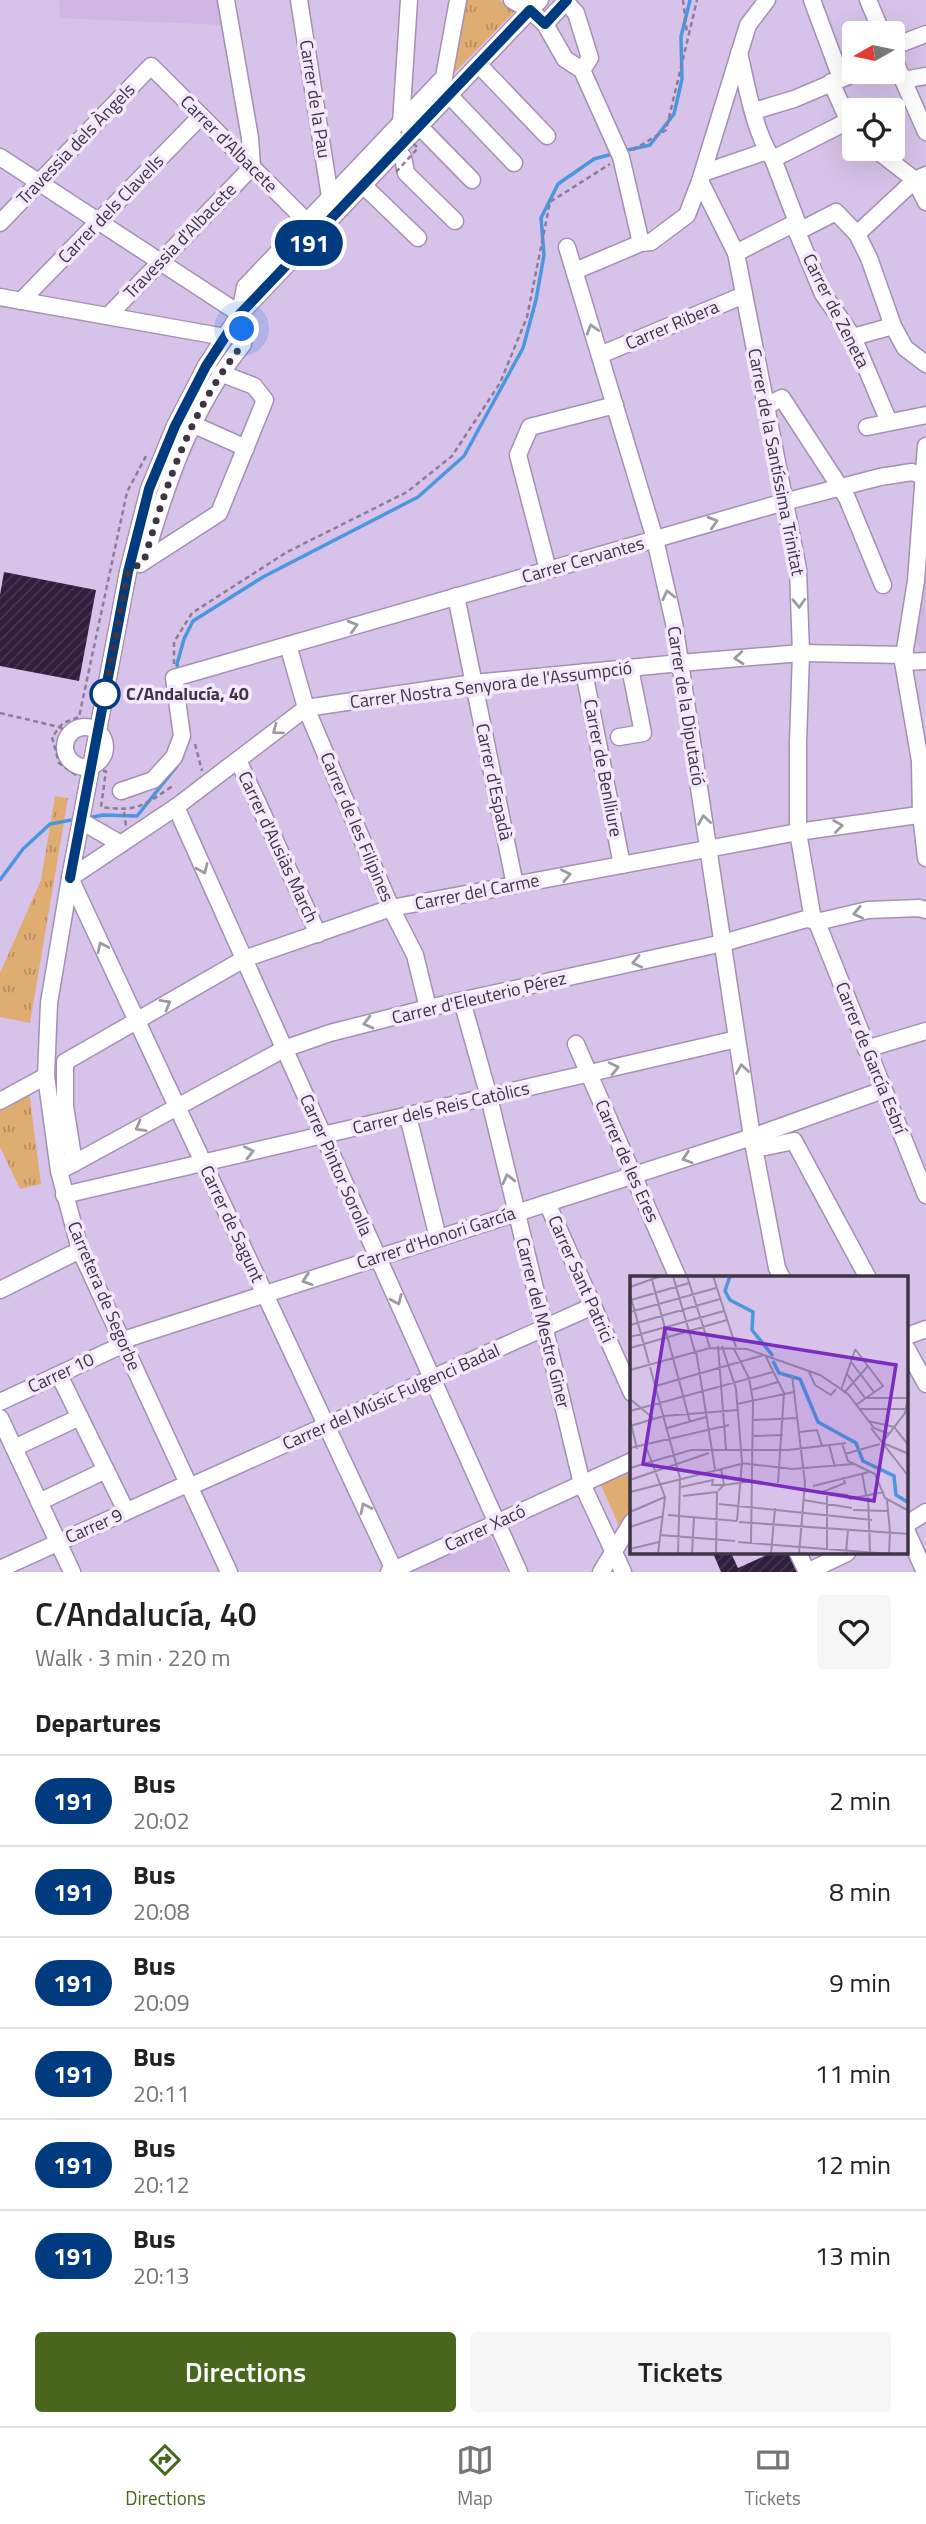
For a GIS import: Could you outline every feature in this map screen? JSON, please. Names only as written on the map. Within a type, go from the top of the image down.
[{"type":"street","points":[[226,0],[250,138],[252,167]]},
{"type":"street","name":"Carrer de la Pau","points":[[299,0],[330,197]]},
{"type":"street","points":[[406,128],[409,0]]},
{"type":"street","points":[[98,732],[128,572],[149,489],[175,426],[206,366],[240,314],[363,185],[395,146],[444,77],[458,0]]},
{"type":"street","points":[[512,0],[534,3]]},
{"type":"street","points":[[575,271],[641,243],[651,242],[687,215],[702,177],[748,25],[767,0]]},
{"type":"street","points":[[812,0],[842,99]]},
{"type":"street","points":[[868,0],[878,21]]},
{"type":"street","points":[[545,24],[565,1],[576,13],[590,58],[582,70]]},
{"type":"street","points":[[534,3],[565,60],[582,70],[621,157],[641,243]]},
{"type":"street","points":[[144,561],[165,489],[192,424],[220,373],[243,344],[240,314],[245,287],[330,197],[406,128],[449,95],[534,3]]},
{"type":"street","points":[[905,47],[926,34]]},
{"type":"street","name":"Carrer de Zeneta","points":[[739,52],[754,111],[823,294],[853,337],[889,422]]},
{"type":"street","points":[[479,65],[547,136]]},
{"type":"street","name":"Carrer d'Albacete","points":[[151,66],[307,222]]},
{"type":"street","name":"Travessia dels Àngels","points":[[0,223],[151,66]]},
{"type":"street","points":[[905,80],[926,76]]},
{"type":"street","points":[[754,111],[794,99],[842,78]]},
{"type":"street","points":[[905,84],[926,132]]},
{"type":"street","points":[[449,95],[514,163]]},
{"type":"street","name":"Carrer dels Clavells","points":[[21,301],[201,116]]},
{"type":"street","points":[[406,128],[472,180]]},
{"type":"street","points":[[702,177],[842,130]]},
{"type":"street","points":[[395,146],[403,157],[406,173],[455,221]]},
{"type":"street","points":[[0,157],[240,314]]},
{"type":"street","points":[[895,161],[921,177],[926,202]]},
{"type":"street","name":"Travessia d'Albacete","points":[[108,316],[252,167]]},
{"type":"street","name":"Carrer de la Santíssima Trinitat","points":[[702,177],[736,253],[798,569],[801,653],[797,743],[798,832],[815,920]]},
{"type":"street","points":[[857,234],[921,177]]},
{"type":"street","points":[[363,185],[418,239]]},
{"type":"street","points":[[736,253],[836,212],[857,234],[869,258],[893,326],[905,348],[926,364]]},
{"type":"street","name":"Carrer de la Diputació","points":[[568,247],[655,539],[680,663],[752,1136],[777,1268],[781,1276]]},
{"type":"street","name":"Carrer Ribera","points":[[600,355],[744,295]]},
{"type":"street","points":[[0,297],[225,337]]},
{"type":"street","points":[[853,337],[893,326]]},
{"type":"street","points":[[128,572],[219,513],[265,400],[254,386],[220,373]]},
{"type":"street","points":[[766,406],[782,398],[847,498],[883,585]]},
{"type":"street","points":[[548,570],[518,455],[530,427],[615,405]]},
{"type":"street","points":[[867,427],[926,415]]},
{"type":"street","points":[[192,424],[246,448]]},
{"type":"street","points":[[926,446],[916,581],[904,658],[920,761],[926,858]]},
{"type":"street","name":"Carrer Cervantes","points":[[174,678],[785,502],[880,477],[912,472],[925,477]]},
{"type":"street","name":"Carrer d'Espadà","points":[[456,596],[515,885]]},
{"type":"street","name":"Carrer de les Filipines","points":[[288,645],[306,708],[391,908],[415,955],[428,1008]]},
{"type":"street","name":"Carrer Nostra Senyora de l'Assumpció","points":[[70,878],[176,807],[306,708],[474,683],[801,653],[926,661]]},
{"type":"street","points":[[619,737],[643,733],[630,668]]},
{"type":"street","name":"Carrer de Benlliure","points":[[584,672],[622,865]]},
{"type":"street","points":[[121,791],[153,780],[174,757],[182,736],[174,678]]},
{"type":"street","points":[[87,726],[98,732],[103,738],[105,752],[102,758],[86,771],[67,758],[64,746],[65,730],[87,726]]},
{"type":"street","name":"Carrer d'Ausiàs March","points":[[238,760],[318,933]]},
{"type":"street","name":"Carretera de Segorbe","points":[[86,771],[81,821],[49,1003],[46,1076],[59,1171],[80,1250],[229,1572]]},
{"type":"street","name":"Carrer Pintor Sorolla","points":[[176,807],[519,1572]]},
{"type":"street","name":"Carrer del Carme","points":[[74,1163],[65,1106],[65,1062],[244,960],[391,908],[798,832],[923,814]]},
{"type":"street","points":[[81,821],[121,844]]},
{"type":"street","name":"Carrer de Sagunt","points":[[70,878],[327,1426],[392,1571]]},
{"type":"street","name":"Carrer d'Eleuterio Pérez","points":[[59,1171],[284,1049],[330,1033],[428,1008],[723,943],[806,919],[815,920],[868,910],[926,910]]},
{"type":"street","name":"Carrer de García Esbrí","points":[[815,920],[926,1195]]},
{"type":"street","name":"Carrer del Mestre Giner","points":[[462,1001],[489,1097],[582,1484],[623,1572]]},
{"type":"street","points":[[866,1049],[926,1031]]},
{"type":"street","name":"Carrer dels Reis Catòlics","points":[[64,1195],[737,1039]]},
{"type":"street","name":"Carrer de les Eres","points":[[576,1044],[677,1276]]},
{"type":"street","points":[[0,1101],[46,1076]]},
{"type":"street","name":"Carrer d'Honori García","points":[[121,1343],[752,1136],[883,1090]]},
{"type":"street","points":[[408,1116],[438,1238]]},
{"type":"street","points":[[752,1136],[765,1147],[794,1141],[867,1276]]},
{"type":"street","name":"Carrer Sant Patrici","points":[[547,1203],[630,1389]]},
{"type":"street","points":[[0,1290],[80,1250]]},
{"type":"street","name":"Carrer del Músic Fulgenci Badal","points":[[188,1486],[593,1306]]},
{"type":"street","points":[[908,1336],[926,1329]]},
{"type":"street","name":"Carrer 10","points":[[0,1402],[121,1343]]},
{"type":"street","points":[[908,1351],[926,1384]]},
{"type":"street","points":[[59,1375],[126,1511]]},
{"type":"street","points":[[14,1448],[80,1417]]},
{"type":"street","points":[[0,1418],[72,1572]]},
{"type":"street","name":"Carrer Xacó","points":[[392,1571],[630,1462]]},
{"type":"street","points":[[39,1502],[106,1470]]},
{"type":"street","name":"Carrer 9","points":[[0,1569],[126,1511],[188,1486]]},
{"type":"street","points":[[908,1523],[926,1512]]},
{"type":"street","points":[[601,1572],[630,1525]]},
{"type":"street","points":[[908,1534],[925,1572]]},
{"type":"street","points":[[798,1554],[807,1572],[845,1554]]},
{"type":"path","points":[[683,0],[688,37]]},
{"type":"path","points":[[174,678],[174,642],[192,613],[287,552],[407,492],[452,456],[500,383],[527,317],[550,202],[666,130],[697,0]]},
{"type":"path","points":[[395,146],[406,128],[418,148],[396,172]]},
{"type":"path","points":[[123,810],[101,807],[106,771],[86,771],[59,763],[52,737],[65,730],[79,717],[127,492],[151,446]]},
{"type":"path","points":[[0,713],[65,730]]},
{"type":"path","points":[[195,744],[204,777]]},
{"type":"path","points":[[121,791],[126,827],[121,844]]},
{"type":"shaded area","points":[[59,0],[219,0],[223,25],[60,18]]},
{"type":"shaded area","points":[[926,531],[926,651],[922,651],[913,637]]},
{"type":"shaded area","points":[[490,1536],[507,1572],[410,1572]]},
{"type":"green space","points":[[463,0],[499,0],[517,9],[450,77]]},
{"type":"green space","points":[[55,796],[68,798],[30,1023],[0,1017],[0,973],[41,880]]},
{"type":"green space","points":[[29,1091],[41,1184],[20,1189],[0,1147],[0,1106]]},
{"type":"green space","points":[[630,1473],[630,1511],[620,1528],[601,1485]]},
{"type":"building","points":[[4,572],[96,590],[79,681],[0,666],[0,595]]},
{"type":"building","points":[[713,1554],[731,1554],[738,1568],[769,1554],[792,1554],[800,1572],[721,1572]]},
{"type":"waterway","points":[[623,151],[650,145],[674,114],[682,79],[681,37],[690,0]]},
{"type":"waterway","points":[[178,670],[177,664],[184,639],[193,621],[263,577],[418,497],[464,456],[523,348],[536,300],[544,255],[541,218],[558,184],[594,159],[616,153]]},
{"type":"waterway","points":[[88,818],[103,815],[137,816],[177,766],[178,761]]},
{"type":"waterway","points":[[0,880],[23,849],[50,824],[77,819]]},
{"type":"bus line","name":"191","points":[[70,878],[128,572],[149,489],[175,426],[206,366],[240,314],[530,10],[545,24],[567,0]]},
{"type":"place","name":"C/Andalucía, 40","points":[[105,694]]},
{"type":"route","points":[[105,694],[104,702],[128,572],[144,561],[165,489],[192,424],[220,373],[243,344],[242,329]]}]
